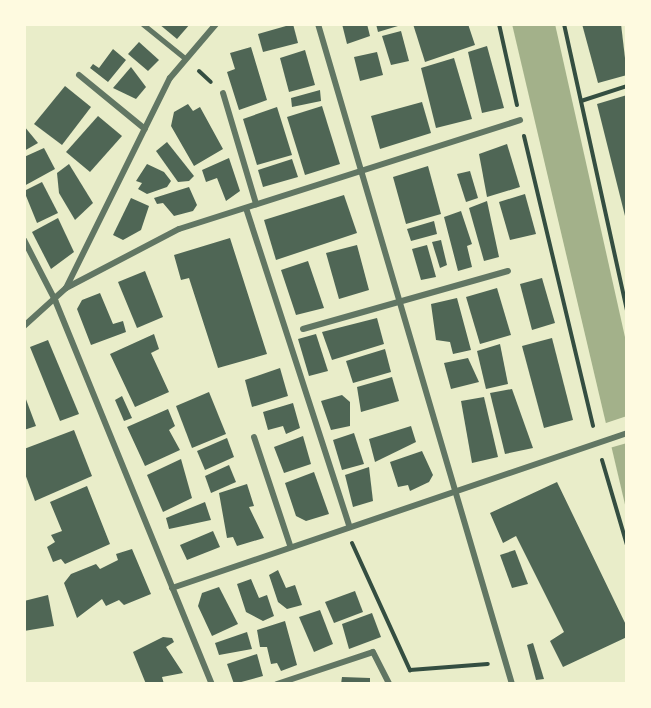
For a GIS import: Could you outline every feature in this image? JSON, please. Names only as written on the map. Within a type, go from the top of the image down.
[{"type":"street","points":[[24,326],[66,288],[145,129],[185,58],[216,24]]},
{"type":"street","points":[[318,24],[508,662],[512,684]]},
{"type":"street","points":[[79,75],[145,129]]},
{"type":"street","points":[[223,93],[256,204]]},
{"type":"street","points":[[66,288],[179,229],[520,120]]},
{"type":"street","points":[[246,208],[349,525]]},
{"type":"street","points":[[24,240],[55,300],[212,684]]},
{"type":"street","points":[[303,329],[508,271]]},
{"type":"street","points":[[172,588],[290,545],[457,492],[627,433]]},
{"type":"street","points":[[254,437],[290,545]]},
{"type":"street","points":[[277,684],[373,652],[389,684]]},
{"type":"lane","points":[[143,24],[185,58]]},
{"type":"path","points":[[499,24],[597,443],[627,545]]},
{"type":"path","points":[[564,24],[627,310]]},
{"type":"path","points":[[185,58],[223,93]]},
{"type":"path","points":[[581,101],[627,86]]},
{"type":"path","points":[[349,525],[350,540],[410,670],[508,662]]},
{"type":"shaded area","points":[[512,24],[555,24],[627,346],[627,513]]},
{"type":"pier","points":[[627,416],[627,443],[606,449],[600,425]]},
{"type":"building","points":[[159,24],[190,24],[177,39]]},
{"type":"building","points":[[293,24],[298,43],[263,52],[258,34]]},
{"type":"building","points":[[342,24],[367,24],[370,36],[347,44]]},
{"type":"building","points":[[376,24],[397,24],[398,26],[378,32]]},
{"type":"building","points":[[413,24],[468,24],[475,45],[425,62]]},
{"type":"building","points":[[582,24],[621,24],[627,75],[598,83]]},
{"type":"building","points":[[401,31],[409,61],[391,65],[382,36]]},
{"type":"building","points":[[139,42],[159,60],[148,71],[128,54]]},
{"type":"building","points":[[487,46],[504,108],[482,113],[468,52]]},
{"type":"building","points":[[251,47],[267,100],[239,110],[227,72],[235,69],[230,53]]},
{"type":"building","points":[[113,49],[126,60],[108,82],[90,68],[93,64],[99,68]]},
{"type":"building","points":[[305,50],[315,85],[289,92],[280,58]]},
{"type":"building","points":[[377,52],[383,75],[360,81],[354,57]]},
{"type":"building","points":[[454,58],[472,119],[436,128],[421,68]]},
{"type":"building","points":[[131,67],[146,87],[136,99],[113,88]]},
{"type":"building","points":[[65,86],[91,107],[62,145],[34,124]]},
{"type":"building","points":[[320,90],[321,101],[292,107],[291,98]]},
{"type":"building","points":[[627,95],[627,219],[626,220],[597,104]]},
{"type":"building","points":[[422,102],[431,133],[380,149],[371,116]]},
{"type":"building","points":[[188,104],[193,111],[200,107],[223,149],[194,166],[171,126],[174,112]]},
{"type":"building","points":[[322,106],[340,164],[305,175],[287,117]]},
{"type":"building","points":[[277,107],[292,155],[257,165],[243,119]]},
{"type":"building","points":[[98,116],[122,136],[90,172],[66,152]]},
{"type":"building","points":[[24,126],[38,143],[24,151]]},
{"type":"building","points":[[167,142],[194,176],[189,181],[178,182],[156,151]]},
{"type":"building","points":[[507,144],[520,187],[487,197],[479,154]]},
{"type":"building","points":[[44,148],[55,169],[24,186],[24,157]]},
{"type":"building","points":[[229,158],[240,191],[226,201],[217,178],[206,182],[202,170]]},
{"type":"building","points":[[292,159],[298,177],[263,187],[258,170]]},
{"type":"building","points":[[69,164],[93,203],[75,220],[59,193],[57,173]]},
{"type":"building","points":[[147,164],[164,172],[171,181],[167,187],[147,194],[138,189],[142,183],[136,181]]},
{"type":"building","points":[[428,166],[441,214],[406,224],[393,177]]},
{"type":"building","points":[[470,171],[478,198],[466,202],[457,174]]},
{"type":"building","points":[[42,182],[58,213],[37,223],[24,191]]},
{"type":"building","points":[[189,187],[197,205],[193,211],[174,216],[163,203],[157,204],[154,198]]},
{"type":"building","points":[[525,194],[536,234],[510,240],[499,202]]},
{"type":"building","points":[[344,195],[357,233],[276,260],[264,220]]},
{"type":"building","points":[[131,198],[149,206],[141,230],[123,240],[113,235]]},
{"type":"building","points":[[487,201],[499,257],[484,261],[469,208]]},
{"type":"building","points":[[461,211],[472,244],[467,246],[472,267],[458,271],[444,217]]},
{"type":"building","points":[[58,218],[74,252],[51,269],[32,232]]},
{"type":"building","points":[[434,221],[437,234],[411,241],[407,229]]},
{"type":"building","points":[[230,238],[267,354],[218,368],[189,278],[181,280],[174,255]]},
{"type":"building","points":[[441,240],[447,265],[440,268],[432,242]]},
{"type":"building","points":[[357,245],[369,290],[339,299],[326,253]]},
{"type":"building","points":[[427,245],[436,277],[421,280],[412,249]]},
{"type":"building","points":[[308,261],[324,308],[296,315],[281,270]]},
{"type":"building","points":[[145,271],[163,317],[137,328],[118,282]]},
{"type":"building","points":[[542,278],[555,323],[532,330],[520,284]]},
{"type":"building","points":[[497,288],[511,335],[480,344],[466,297]]},
{"type":"building","points":[[100,293],[113,324],[123,321],[126,332],[91,345],[77,309],[82,300]]},
{"type":"building","points":[[457,298],[471,350],[453,354],[450,342],[436,340],[431,304]]},
{"type":"building","points":[[377,318],[384,344],[332,360],[322,332]]},
{"type":"building","points":[[154,334],[159,349],[151,353],[169,392],[135,407],[110,354]]},
{"type":"building","points":[[316,334],[328,371],[309,376],[298,339]]},
{"type":"building","points":[[552,338],[573,420],[544,428],[522,346]]},
{"type":"building","points":[[48,340],[79,414],[60,421],[30,347]]},
{"type":"building","points":[[500,344],[508,384],[486,389],[477,351]]},
{"type":"building","points":[[385,349],[391,372],[353,383],[346,361]]},
{"type":"building","points":[[468,358],[479,382],[451,389],[444,363]]},
{"type":"building","points":[[280,368],[288,396],[252,407],[245,380]]},
{"type":"building","points":[[392,377],[399,401],[361,412],[357,387]]},
{"type":"building","points":[[512,389],[533,448],[505,454],[490,393]]},
{"type":"building","points":[[209,392],[226,434],[192,448],[176,406]]},
{"type":"building","points":[[24,394],[36,426],[24,430]]},
{"type":"building","points":[[342,395],[350,402],[350,426],[331,430],[321,401]]},
{"type":"building","points":[[122,396],[132,418],[124,421],[115,400]]},
{"type":"building","points":[[484,397],[498,457],[472,463],[461,401]]},
{"type":"building","points":[[293,403],[300,428],[286,434],[283,426],[268,430],[263,412]]},
{"type":"building","points":[[168,409],[175,426],[169,430],[180,450],[145,466],[127,427]]},
{"type":"building","points":[[411,426],[416,442],[375,462],[369,439]]},
{"type":"building","points":[[74,430],[92,476],[35,501],[24,471],[24,449]]},
{"type":"building","points":[[354,433],[364,464],[342,470],[333,440]]},
{"type":"building","points":[[303,436],[311,464],[284,473],[274,447]]},
{"type":"building","points":[[227,438],[234,457],[205,470],[197,451]]},
{"type":"building","points":[[422,451],[433,475],[429,482],[410,491],[408,485],[398,487],[390,462]]},
{"type":"building","points":[[181,459],[192,498],[163,512],[147,475]]},
{"type":"building","points":[[229,465],[236,482],[211,493],[205,476]]},
{"type":"building","points":[[369,467],[373,501],[353,507],[345,475]]},
{"type":"building","points":[[314,472],[329,514],[306,521],[296,516],[285,483]]},
{"type":"building","points":[[557,482],[627,627],[627,637],[563,667],[550,641],[564,632],[516,536],[503,543],[490,513]]},
{"type":"building","points":[[247,484],[254,506],[249,507],[264,538],[237,546],[233,537],[227,538],[219,493]]},
{"type":"building","points":[[87,486],[110,544],[65,564],[61,559],[53,562],[47,547],[55,542],[51,535],[62,531],[50,502]]},
{"type":"building","points":[[205,502],[211,520],[169,529],[166,518]]},
{"type":"building","points":[[213,531],[220,547],[187,560],[180,545]]},
{"type":"building","points":[[132,549],[151,594],[124,605],[119,600],[106,606],[102,599],[77,618],[64,583],[71,574],[96,564],[100,569],[118,560],[116,554]]},
{"type":"building","points":[[515,550],[528,584],[512,588],[500,555]]},
{"type":"building","points":[[278,570],[286,588],[295,585],[302,605],[287,609],[278,602],[269,575]]},
{"type":"building","points":[[251,579],[259,598],[267,595],[274,616],[263,621],[246,612],[237,584]]},
{"type":"building","points":[[219,587],[238,624],[212,636],[198,606],[202,593]]},
{"type":"building","points":[[355,591],[363,612],[334,623],[325,602]]},
{"type":"building","points":[[48,595],[54,626],[24,631],[24,601]]},
{"type":"building","points":[[320,610],[333,644],[314,652],[299,617]]},
{"type":"building","points":[[372,613],[381,637],[349,649],[342,624]]},
{"type":"building","points":[[285,621],[297,665],[281,671],[277,663],[271,664],[267,647],[260,647],[257,630]]},
{"type":"building","points":[[247,632],[252,649],[219,655],[215,643]]},
{"type":"building","points":[[163,637],[172,638],[174,642],[166,647],[183,673],[162,677],[164,684],[146,684],[133,652]]},
{"type":"building","points":[[533,643],[544,679],[536,680],[527,645]]},
{"type":"building","points":[[257,654],[263,676],[234,684],[227,664]]},
{"type":"building","points":[[342,677],[370,678],[370,684],[341,684]]}]
